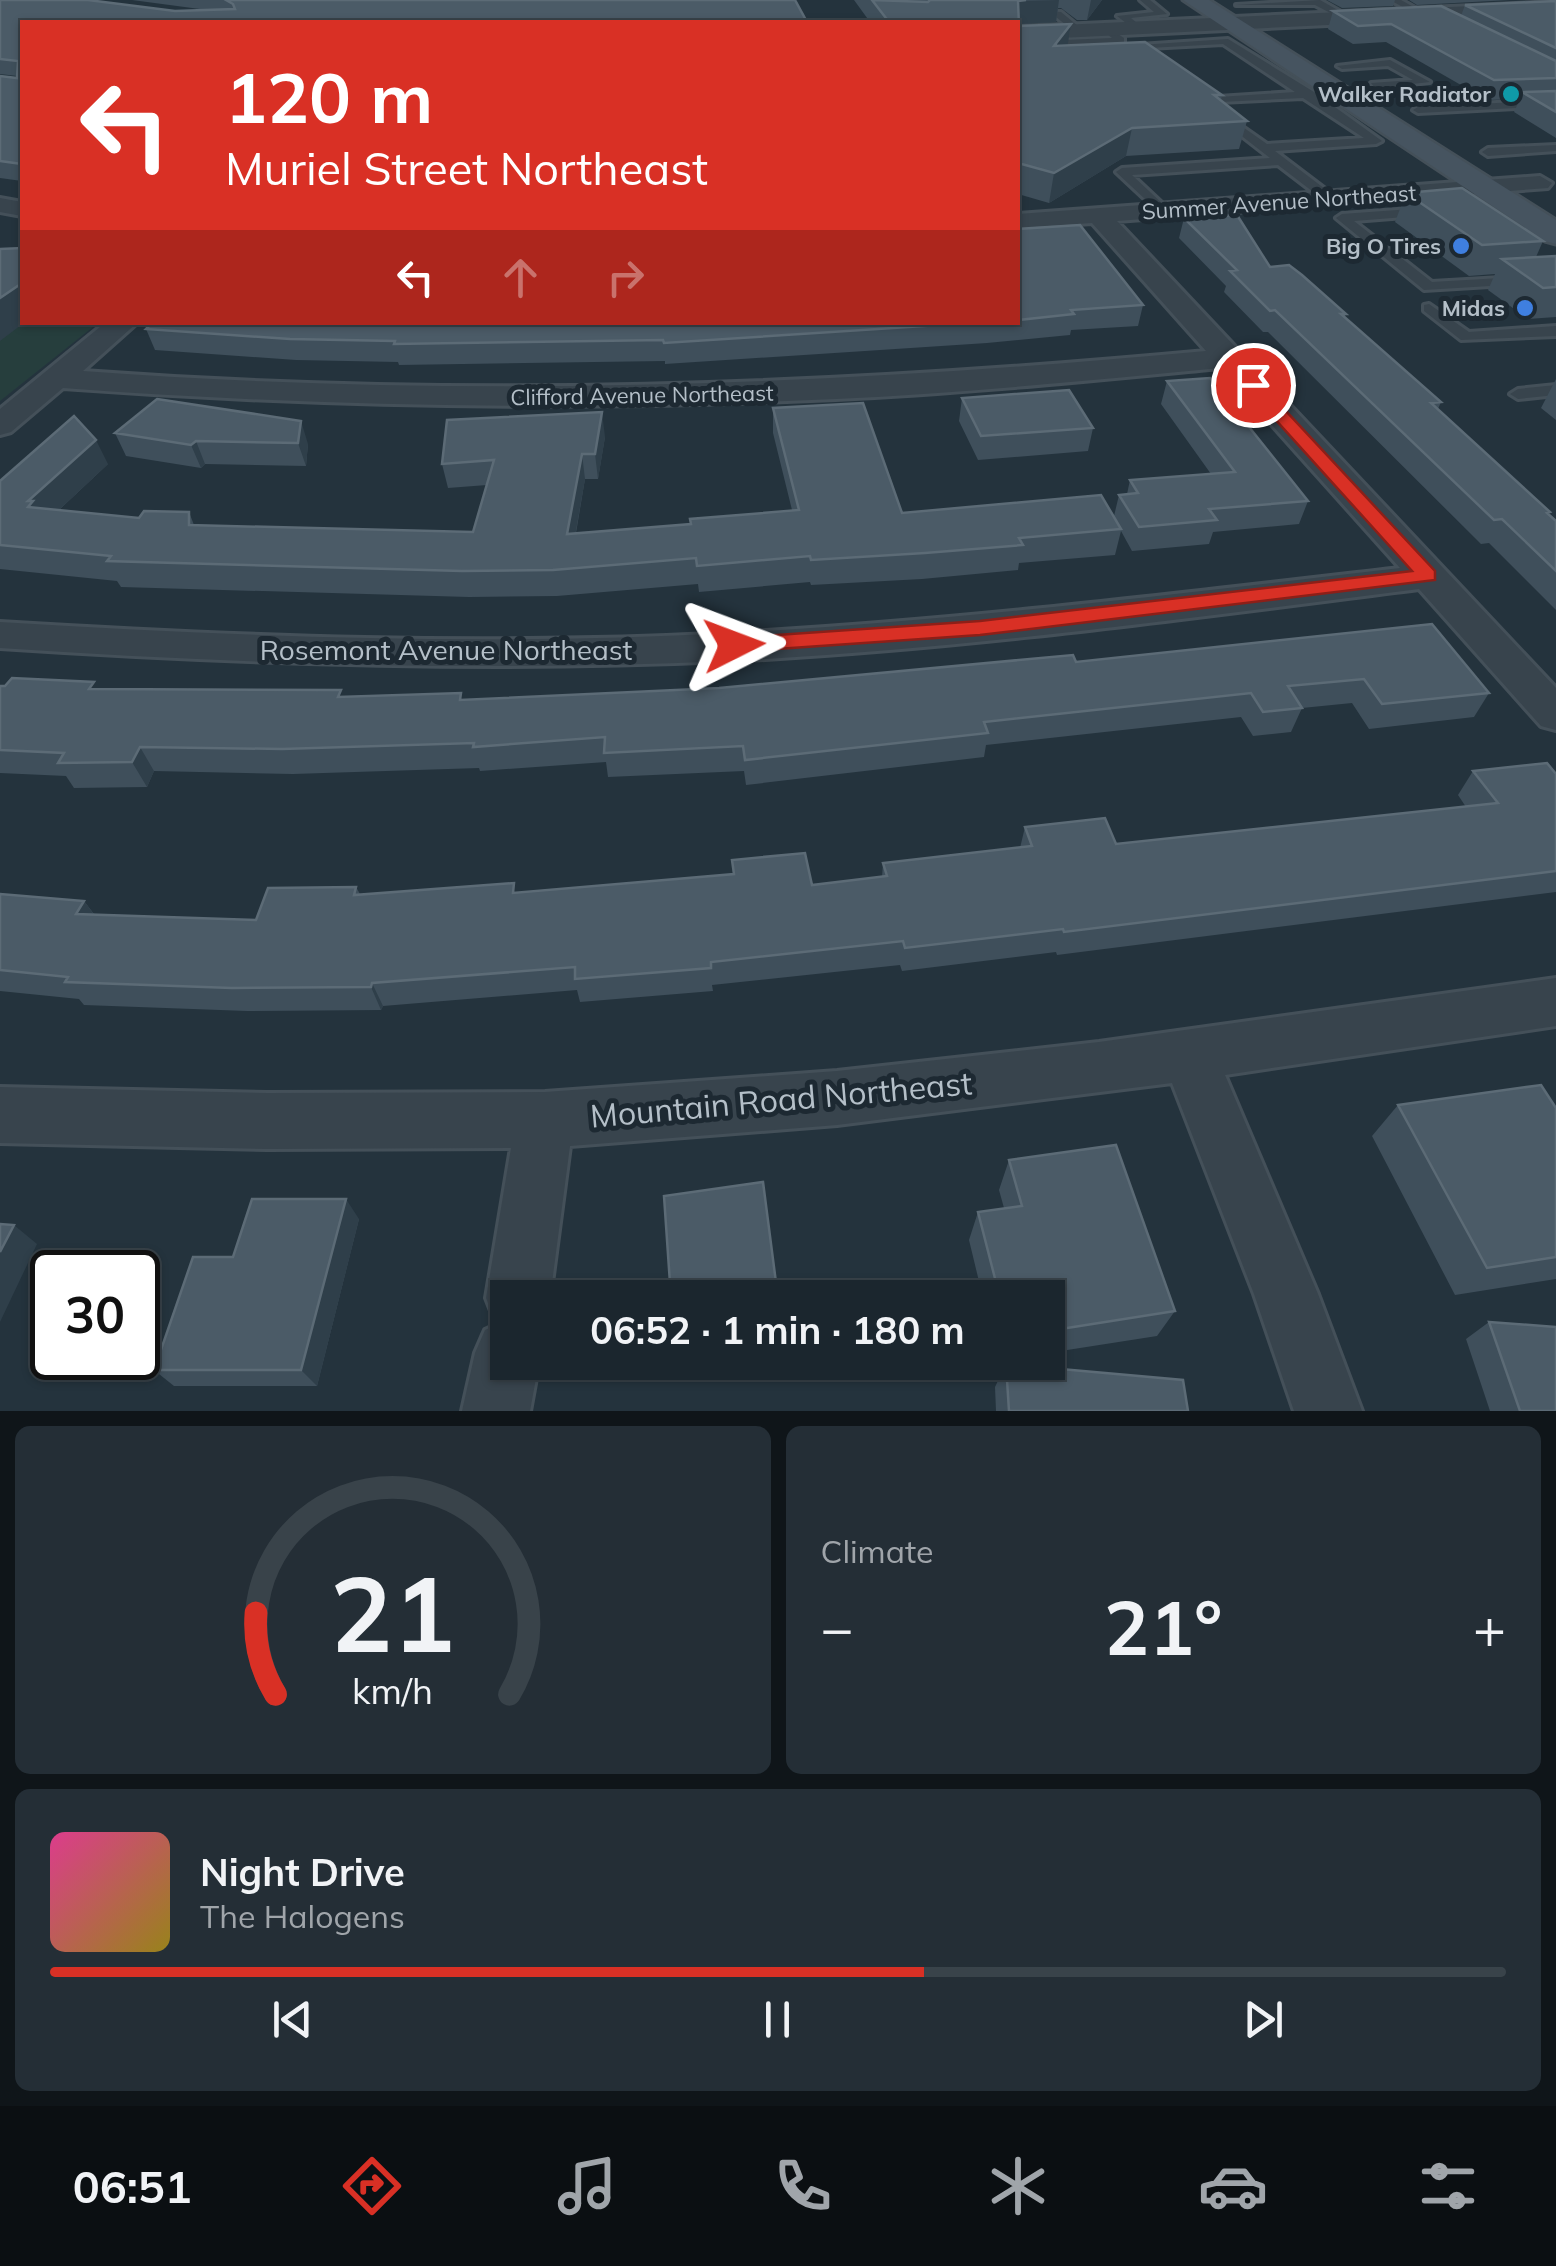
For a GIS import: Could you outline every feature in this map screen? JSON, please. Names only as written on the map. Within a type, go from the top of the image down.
[{"type":"main road","points":[[1194,0],[1229,7],[1266,21],[1533,219]]},
{"type":"main road","points":[[1229,7],[1340,79],[1375,85],[1551,186]]},
{"type":"street","points":[[1266,21],[1539,6]]},
{"type":"street","points":[[1020,34],[1079,31],[1124,40],[1229,7]]},
{"type":"street","name":"Summer Avenue Northeast","points":[[1020,221],[1484,186],[1551,186]]},
{"type":"street","points":[[1098,215],[1556,715]]},
{"type":"street","points":[[0,425],[120,325]]},
{"type":"street","name":"Clifford Avenue Northeast","points":[[55,378],[227,392],[619,398],[840,390],[1228,358]]},
{"type":"street","name":"Rosemont Avenue Northeast","points":[[0,635],[162,646],[629,651],[980,628],[1428,576]]},
{"type":"street","name":"Mountain Road Northeast","points":[[0,1114],[267,1121],[545,1120],[838,1098],[1190,1056],[1556,1002]]},
{"type":"street","points":[[1190,1056],[1286,1294],[1328,1411]]},
{"type":"street","points":[[521,1280],[545,1120]]},
{"type":"street","points":[[496,1411],[502,1380]]},
{"type":"lane","points":[[1124,40],[1122,16],[1164,14],[1144,0]]},
{"type":"lane","points":[[1394,0],[1459,28]]},
{"type":"lane","points":[[1229,7],[1317,2],[1345,17]]},
{"type":"lane","points":[[1044,8],[1079,31]]},
{"type":"lane","points":[[1020,45],[1124,40],[1225,42],[1376,141],[1266,148]]},
{"type":"lane","points":[[1204,101],[1306,94],[1390,63],[1425,82],[1375,85]]},
{"type":"lane","points":[[1191,91],[1329,198]]},
{"type":"lane","points":[[1418,110],[1556,103]]},
{"type":"lane","points":[[1488,152],[1556,148]]},
{"type":"lane","points":[[1161,210],[1122,172],[1282,161]]},
{"type":"lane","points":[[1442,210],[1342,218],[1429,287],[1540,279]]},
{"type":"lane","points":[[1429,308],[1466,338],[1556,330]]},
{"type":"lane","points":[[1518,394],[1556,390]]},
{"type":"green space","points":[[0,258],[20,325],[95,325],[0,401]]},
{"type":"building","points":[[0,0],[88,0],[175,11],[235,9],[226,0],[795,0],[806,20],[20,20],[20,164],[0,161],[0,76],[17,78],[18,61],[0,59]]},
{"type":"building","points":[[872,0],[1026,0],[1018,1],[1019,20],[887,20]]},
{"type":"building","points":[[1556,1],[1556,48],[1465,5]]},
{"type":"building","points":[[1441,6],[1556,61],[1556,78],[1494,80],[1391,24],[1358,26],[1333,11]]},
{"type":"building","points":[[1071,24],[1054,46],[1145,42],[1222,95],[1214,95],[1247,121],[1132,128],[1054,173],[1020,164],[1020,26]]},
{"type":"building","points":[[1556,91],[1556,112],[1522,92]]},
{"type":"building","points":[[1462,188],[1543,241],[1482,245],[1406,193]]},
{"type":"building","points":[[1237,215],[1270,267],[1289,265],[1302,275],[1441,402],[1431,403],[1550,512],[1547,513],[1556,521],[1556,571],[1502,519],[1494,520],[1275,310],[1270,311],[1230,271],[1237,270],[1184,218]]},
{"type":"building","points":[[1080,225],[1143,305],[1071,310],[1074,314],[1020,320],[1020,229]]},
{"type":"building","points":[[20,248],[20,284],[0,298],[0,249]]},
{"type":"building","points":[[1556,256],[1556,287],[1543,288],[1502,259]]},
{"type":"building","points":[[150,325],[940,325],[664,343],[663,340],[394,344],[395,341],[290,339],[146,329]]},
{"type":"building","points":[[1210,378],[1308,501],[1209,509],[1217,520],[1139,527],[1119,495],[1138,493],[1130,480],[1235,472],[1167,381]]},
{"type":"building","points":[[1069,390],[1093,428],[981,436],[962,398]]},
{"type":"building","points":[[157,399],[301,421],[298,443],[196,441],[191,445],[115,433]]},
{"type":"building","points":[[863,403],[902,513],[1101,495],[1121,529],[1019,538],[1023,545],[925,553],[811,560],[810,556],[697,566],[696,558],[553,570],[107,561],[111,556],[0,545],[0,481],[74,416],[96,440],[28,501],[33,501],[28,507],[139,518],[144,511],[189,512],[189,525],[473,532],[494,460],[442,464],[447,420],[602,412],[595,454],[582,454],[567,534],[799,510],[773,408]]},
{"type":"building","points":[[1432,624],[1489,693],[1382,704],[1364,679],[1288,686],[1302,708],[1263,712],[1251,693],[984,722],[988,733],[745,760],[743,746],[604,753],[605,737],[473,747],[474,743],[282,749],[140,747],[132,762],[58,763],[64,753],[0,750],[0,686],[12,678],[94,682],[89,689],[341,690],[338,697],[461,693],[460,700],[719,688],[1073,655],[1076,662]]},
{"type":"building","points":[[1547,763],[1556,774],[1556,871],[1064,932],[1063,929],[905,948],[903,941],[711,962],[711,968],[575,979],[575,967],[372,983],[371,987],[232,988],[65,982],[68,977],[0,970],[0,894],[84,901],[76,914],[256,920],[268,888],[356,887],[354,895],[514,883],[513,893],[734,874],[732,860],[805,853],[812,885],[887,876],[883,863],[1032,846],[1025,827],[1105,818],[1116,844],[1498,803],[1473,771]]},
{"type":"building","points":[[1541,1085],[1556,1108],[1556,1257],[1487,1268],[1398,1105]]},
{"type":"building","points":[[1116,1145],[1175,1311],[1065,1328],[1065,1280],[995,1280],[978,1212],[1022,1206],[1009,1160]]},
{"type":"building","points":[[763,1182],[776,1280],[670,1280],[664,1196]]},
{"type":"building","points":[[252,1199],[346,1199],[301,1370],[160,1370],[160,1353],[193,1257],[233,1257]]},
{"type":"building","points":[[0,1224],[14,1225],[0,1252]]},
{"type":"building","points":[[1489,1322],[1556,1327],[1556,1411],[1520,1411]]},
{"type":"building","points":[[1065,1369],[1183,1380],[1188,1411],[1009,1411],[1007,1380],[1065,1380]]},
{"type":"place","name":"Walker Radiator","points":[[1511,94]]},
{"type":"place","name":"Big O Tires","points":[[1461,246]]},
{"type":"place","name":"Midas","points":[[1525,308]]},
{"type":"route","points":[[734,645],[980,628],[1428,576],[1253,385]]}]
